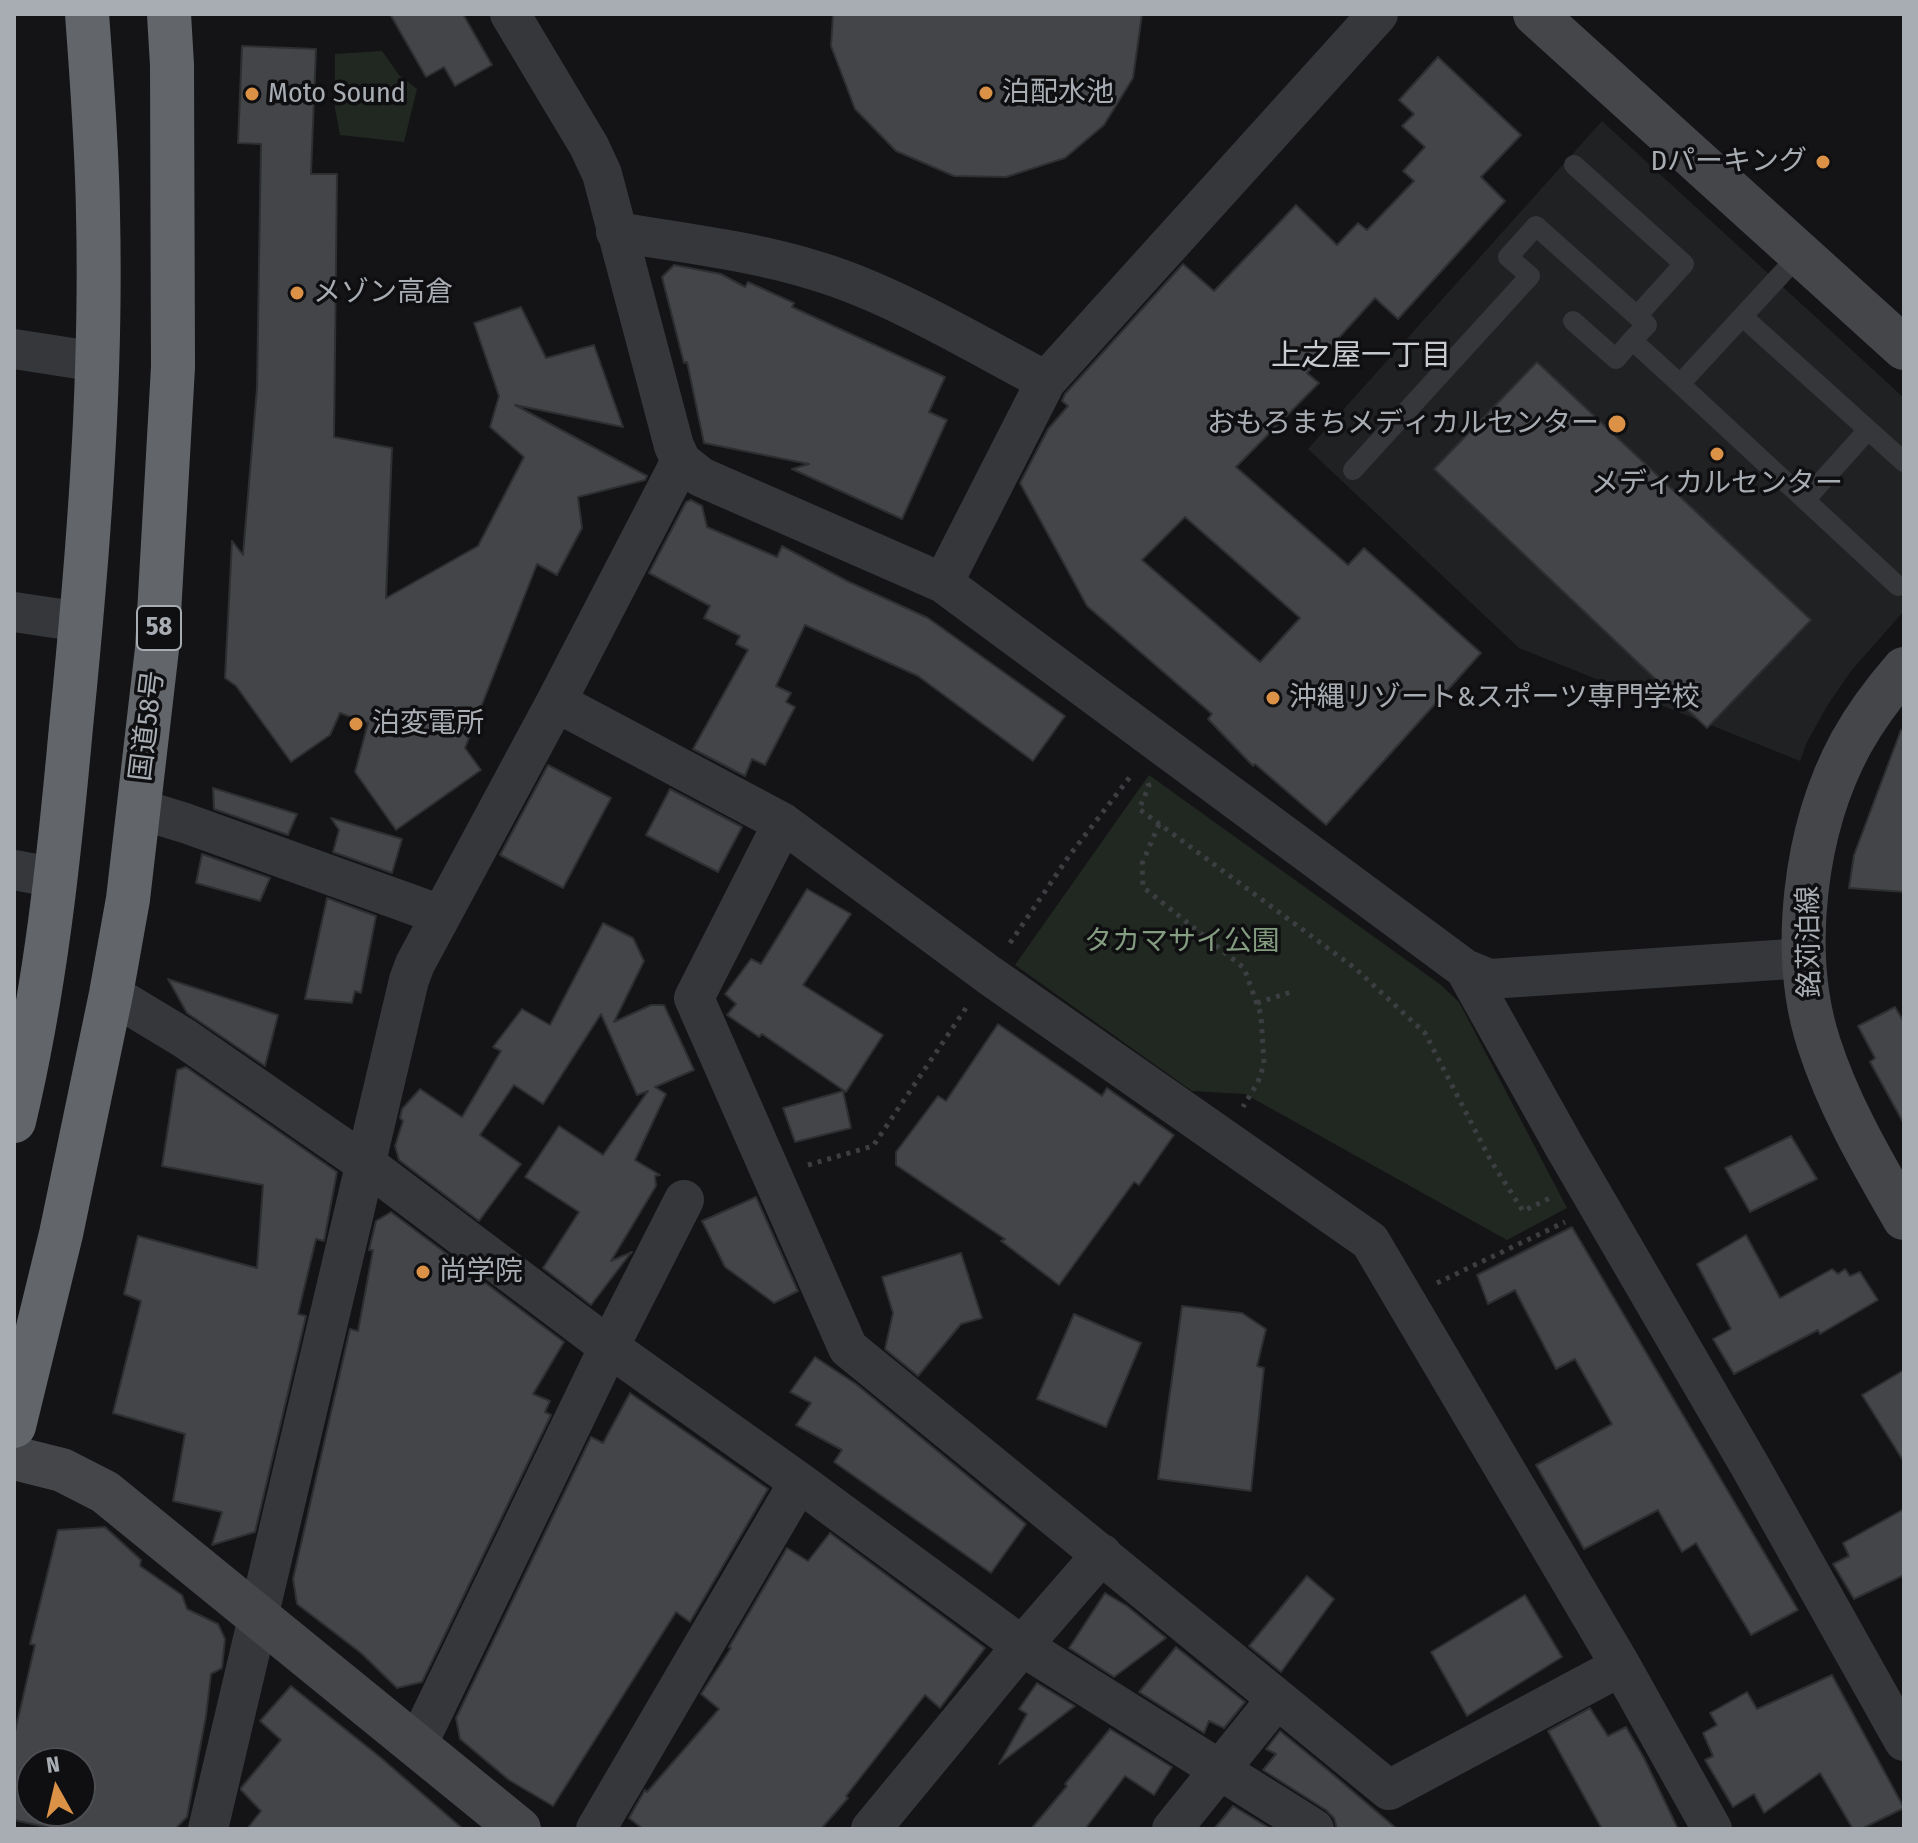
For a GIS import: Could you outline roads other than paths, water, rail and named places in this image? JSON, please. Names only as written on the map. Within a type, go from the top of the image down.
[{"type":"highway","points":[[17,1097],[57,878],[81,622],[98,362],[98,213],[87,14]]},
{"type":"highway","name":"国道58号","points":[[14,1426],[61,1234],[111,994],[128,899],[157,649],[173,367],[172,65],[169,14]]},
{"type":"street","points":[[943,583],[1046,381],[1378,14]]},
{"type":"street","points":[[1535,14],[1904,348]]},
{"type":"street","points":[[513,15],[602,174],[674,446],[681,461],[701,477],[943,583],[1465,969],[1489,979],[1806,958]]},
{"type":"street","points":[[616,232],[768,258],[821,272],[876,294],[1046,381]]},
{"type":"street","points":[[14,349],[98,362]]},
{"type":"street","points":[[208,1829],[409,980],[681,461]]},
{"type":"street","points":[[14,612],[81,622]]},
{"type":"street","name":"銘苅泊線","points":[[1904,669],[1878,700],[1851,744],[1833,785],[1818,831],[1807,882],[1806,958],[1808,998],[1818,1042],[1833,1082],[1852,1124],[1904,1218]]},
{"type":"street","points":[[556,702],[783,823],[989,975],[1370,1241],[1621,1666],[1712,1829]]},
{"type":"street","points":[[139,809],[441,915]]},
{"type":"street","points":[[783,823],[694,998],[848,1348],[1389,1790],[1621,1666]]},
{"type":"street","points":[[14,870],[57,878]]},
{"type":"street","points":[[1465,969],[1904,1741]]},
{"type":"street","points":[[111,994],[184,1038],[366,1164],[609,1347],[1022,1646],[1314,1829]]},
{"type":"street","points":[[417,1745],[609,1347],[684,1200]]},
{"type":"street","points":[[14,1458],[62,1470],[105,1492],[260,1615],[519,1829]]},
{"type":"street","points":[[596,1829],[799,1482]]},
{"type":"street","points":[[871,1829],[1102,1554]]},
{"type":"street","points":[[1172,1829],[1276,1700]]},
{"type":"lane","points":[[1574,165],[1684,264],[1637,316]]},
{"type":"lane","points":[[1353,470],[1530,276],[1508,257],[1536,226],[1647,325],[1616,359],[1573,321]]},
{"type":"lane","points":[[1680,384],[1800,254]]},
{"type":"lane","points":[[1743,317],[1904,462]]},
{"type":"lane","points":[[1632,340],[1898,586]]},
{"type":"lane","points":[[1805,500],[1868,430]]},
{"type":"place","name":"泊配水池","points":[[986,93]]},
{"type":"place","name":"Moto Sound","points":[[252,94]]},
{"type":"place","name":"Dパーキング","points":[[1823,162]]},
{"type":"place","name":"メゾン高倉","points":[[297,293]]},
{"type":"place","name":"おもろまちメディカルセンター","points":[[1617,424]]},
{"type":"place","name":"メディカルセンター","points":[[1717,454]]},
{"type":"place","name":"沖縄リゾート&スポーツ専門学校","points":[[1273,698]]},
{"type":"place","name":"泊変電所","points":[[356,724]]},
{"type":"place","name":"尚学院","points":[[423,1272]]},
{"type":"district","name":"上之屋一丁目","points":[[1361,357]]},
{"type":"park label","name":"タカマサイ公園","points":[[1182,942]]}]
